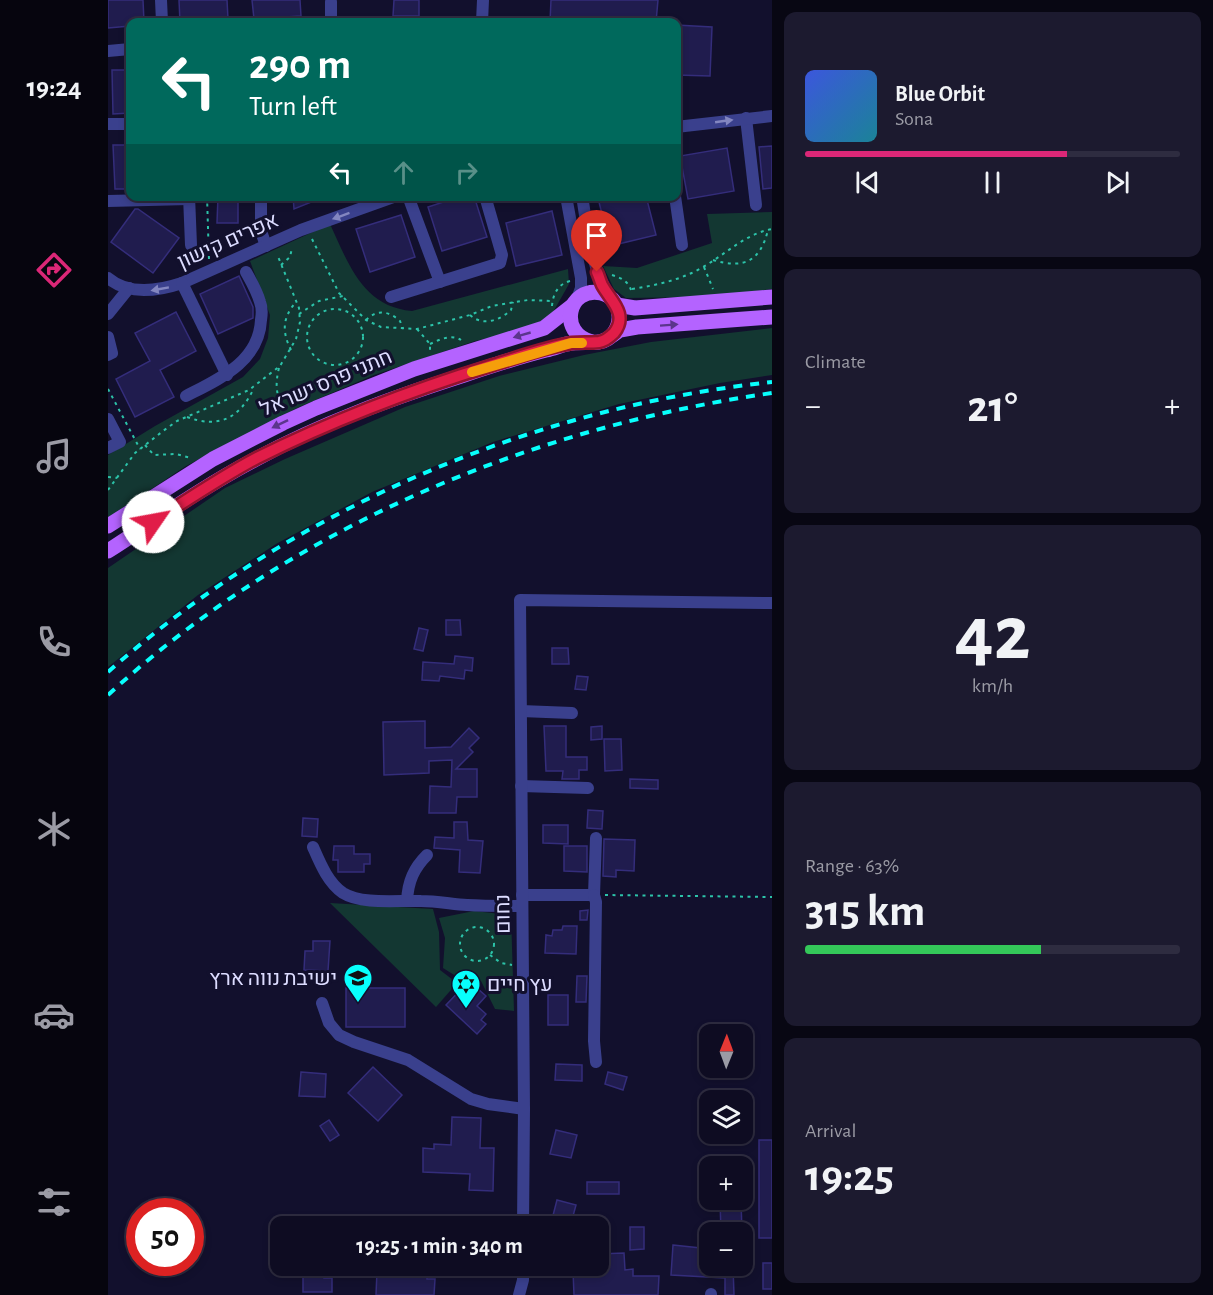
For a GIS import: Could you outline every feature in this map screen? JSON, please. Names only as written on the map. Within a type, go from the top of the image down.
[{"type":"main road","points":[[772,297],[635,308],[614,302],[598,292],[583,295],[575,303],[570,314],[573,329],[584,340],[592,342],[600,342],[620,330],[638,327],[772,317]]},
{"type":"main road","points":[[613,335],[620,320],[614,302]]},
{"type":"main road","name":"חתני פרס ישראל","points":[[108,526],[246,440],[363,388],[429,364],[544,328],[575,303]]},
{"type":"main road","name":"חתני פרס ישראל","points":[[108,551],[224,477],[324,427],[421,389],[472,372],[571,343],[592,342]]},
{"type":"street","points":[[161,0],[162,18]]},
{"type":"street","points":[[482,18],[483,0]]},
{"type":"street","points":[[331,2],[331,18]]},
{"type":"street","points":[[108,51],[126,49]]},
{"type":"street","points":[[681,127],[772,116]]},
{"type":"street","points":[[746,118],[756,205]]},
{"type":"street","points":[[108,124],[126,124]]},
{"type":"street","points":[[108,201],[126,200]]},
{"type":"street","points":[[189,201],[190,245]]},
{"type":"street","points":[[261,201],[261,231],[266,246]]},
{"type":"street","name":"אפרים קישון","points":[[108,278],[114,284],[129,288],[155,290],[182,283],[291,235],[383,201]]},
{"type":"street","points":[[410,201],[440,282]]},
{"type":"street","points":[[391,297],[500,263],[502,255],[486,201]]},
{"type":"street","points":[[567,201],[581,278],[581,288],[575,303]]},
{"type":"street","points":[[583,201],[597,272],[602,285],[614,302]]},
{"type":"street","points":[[676,201],[682,245]]},
{"type":"street","points":[[186,396],[227,375],[245,359],[256,342],[261,327],[261,303],[246,272]]},
{"type":"street","points":[[182,283],[227,375]]},
{"type":"street","points":[[108,314],[129,288]]},
{"type":"street","points":[[108,337],[112,353],[108,355]]},
{"type":"street","points":[[108,419],[120,442],[108,448]]},
{"type":"street","name":"נחום","points":[[523,1216],[520,600],[772,603]]},
{"type":"street","points":[[520,711],[572,713]]},
{"type":"street","points":[[521,786],[588,788]]},
{"type":"street","points":[[596,838],[594,895],[596,902],[594,1041],[596,1062]]},
{"type":"street","points":[[313,847],[322,868],[344,893],[358,898],[469,905],[594,895]]},
{"type":"street","points":[[407,901],[410,879],[416,866],[427,855]]},
{"type":"street","points":[[322,1003],[329,1023],[339,1035],[408,1060],[471,1099],[489,1104],[524,1108]]},
{"type":"street","points":[[523,1276],[526,1295]]},
{"type":"street","points":[[519,1295],[523,1280]]},
{"type":"path","points":[[207,201],[209,271]]},
{"type":"path","points":[[632,289],[674,280],[704,267],[743,240],[772,229]]},
{"type":"path","points":[[714,260],[738,265],[748,261],[764,246],[768,230]]},
{"type":"path","points":[[281,265],[290,257],[291,235]]},
{"type":"path","points":[[704,267],[718,302]]},
{"type":"path","points":[[597,272],[622,278],[632,289],[635,308]]},
{"type":"path","points":[[556,320],[552,309],[556,289],[563,283],[581,278]]},
{"type":"path","points":[[299,314],[319,301],[342,296]]},
{"type":"path","points":[[291,350],[285,336],[285,321],[288,311],[296,302]]},
{"type":"path","points":[[470,315],[483,321],[496,320],[511,309],[513,302]]},
{"type":"path","points":[[338,310],[347,312],[355,318],[361,326],[363,343],[353,359],[344,364],[327,364],[312,353],[308,332],[318,316],[327,311],[338,310]]},
{"type":"path","points":[[355,318],[358,313]]},
{"type":"path","points":[[366,320],[372,314],[387,313],[400,321],[403,329]]},
{"type":"path","points":[[417,329],[430,344],[429,364]]},
{"type":"path","points":[[298,330],[308,332]]},
{"type":"path","points":[[430,344],[445,337],[458,338],[476,349]]},
{"type":"path","points":[[280,366],[275,381],[278,397],[283,409],[296,417]]},
{"type":"path","points":[[187,417],[206,422],[226,420],[248,401],[255,386]]},
{"type":"path","points":[[108,388],[140,449]]},
{"type":"path","points":[[145,445],[154,455],[185,456],[191,458],[200,467]]},
{"type":"path","points":[[108,477],[117,478]]},
{"type":"path","points":[[594,895],[772,897]]},
{"type":"path","points":[[483,927],[491,933],[495,944],[490,955],[478,961],[466,957],[460,946],[462,936],[466,931],[483,927]]},
{"type":"path","points":[[490,955],[501,963],[523,966]]},
{"type":"green space","points":[[772,212],[772,289],[706,297],[626,298],[614,289],[603,266],[637,268],[712,243],[707,214]]},
{"type":"green space","points":[[330,224],[359,281],[381,301],[395,308],[412,311],[568,269],[569,284],[552,314],[528,329],[475,341],[374,375],[299,407],[186,466],[108,518],[108,455],[243,377],[260,359],[268,338],[270,315],[250,261]]},
{"type":"green space","points":[[772,328],[772,375],[720,383],[619,404],[493,442],[372,492],[276,544],[198,595],[108,667],[108,568],[225,488],[285,459],[405,407],[499,376],[584,355],[651,342]]},
{"type":"green space","points":[[330,903],[433,909],[439,932],[440,970],[457,983],[436,1007]]},
{"type":"green space","points":[[474,911],[511,915],[514,1011],[495,1009],[481,981],[459,978],[443,968],[445,938],[439,918]]},
{"type":"building","points":[[108,0],[143,0],[144,18],[126,18],[126,26],[108,28]]},
{"type":"building","points":[[179,0],[227,0],[228,18],[180,18]]},
{"type":"building","points":[[252,0],[300,0],[301,16],[254,18]]},
{"type":"building","points":[[394,0],[419,0],[419,16],[393,16]]},
{"type":"building","points":[[551,0],[658,0],[656,18],[550,18]]},
{"type":"building","points":[[681,25],[712,27],[710,76],[681,75]]},
{"type":"building","points":[[112,70],[126,70],[126,113],[113,114]]},
{"type":"building","points":[[113,145],[126,145],[126,189],[115,189]]},
{"type":"building","points":[[772,146],[772,188],[763,189],[759,147]]},
{"type":"building","points":[[727,148],[734,191],[688,199],[681,156]]},
{"type":"building","points":[[218,201],[238,201],[238,223],[217,223]]},
{"type":"building","points":[[293,201],[314,201],[294,209]]},
{"type":"building","points":[[447,201],[476,201],[487,237],[442,251],[428,207]]},
{"type":"building","points":[[647,201],[656,235],[610,246],[599,202]]},
{"type":"building","points":[[135,209],[179,238],[153,273],[111,242]]},
{"type":"building","points":[[552,211],[562,255],[516,266],[506,223]]},
{"type":"building","points":[[401,215],[415,257],[370,272],[356,229]]},
{"type":"building","points":[[239,276],[253,307],[253,318],[218,334],[200,294]]},
{"type":"building","points":[[176,312],[196,351],[160,370],[174,397],[135,417],[116,379],[150,361],[135,333]]},
{"type":"building","points":[[446,620],[460,620],[461,635],[446,635]]},
{"type":"building","points":[[419,628],[428,630],[423,651],[414,649]]},
{"type":"building","points":[[552,648],[568,648],[569,664],[552,664]]},
{"type":"building","points":[[455,656],[473,658],[472,671],[465,670],[464,679],[440,676],[439,681],[422,680],[423,662],[454,664]]},
{"type":"building","points":[[577,676],[588,677],[586,690],[575,689]]},
{"type":"building","points":[[425,721],[425,748],[451,747],[469,728],[479,738],[469,748],[473,752],[456,769],[477,769],[477,797],[457,797],[456,813],[429,813],[430,786],[451,787],[452,760],[429,761],[429,773],[384,775],[383,722]]},
{"type":"building","points":[[544,726],[566,726],[566,757],[587,757],[587,770],[579,770],[579,779],[562,779],[563,771],[546,771]]},
{"type":"building","points":[[602,726],[602,739],[591,740],[591,727]]},
{"type":"building","points":[[604,739],[621,739],[622,770],[605,771]]},
{"type":"building","points":[[630,779],[658,780],[658,789],[630,788]]},
{"type":"building","points":[[588,810],[603,811],[602,829],[587,828]]},
{"type":"building","points":[[303,818],[318,819],[317,837],[302,836]]},
{"type":"building","points":[[454,822],[467,822],[468,840],[483,841],[480,873],[459,872],[460,850],[434,848],[435,837],[454,838]]},
{"type":"building","points":[[543,825],[568,825],[568,844],[543,843]]},
{"type":"building","points":[[604,839],[635,840],[634,871],[616,870],[616,877],[603,876]]},
{"type":"building","points":[[334,846],[354,846],[354,854],[370,854],[370,864],[364,864],[364,872],[338,872],[338,860],[333,860]]},
{"type":"building","points":[[564,846],[587,846],[587,872],[564,871]]},
{"type":"building","points":[[588,910],[587,920],[580,920],[580,911]]},
{"type":"building","points":[[563,926],[577,926],[576,954],[545,953],[546,935],[552,936],[553,930],[562,930]]},
{"type":"building","points":[[313,941],[330,941],[328,971],[304,970],[305,951],[313,951]]},
{"type":"building","points":[[577,976],[587,976],[586,1002],[576,1002]]},
{"type":"building","name":"עץ חיים","points":[[469,981],[486,996],[477,1006],[486,1014],[481,1020],[486,1024],[477,1034],[446,1005]]},
{"type":"building","points":[[346,988],[405,988],[405,1027],[346,1027]]},
{"type":"building","points":[[548,995],[568,995],[568,1025],[548,1025]]},
{"type":"building","points":[[556,1064],[582,1065],[582,1081],[555,1080]]},
{"type":"building","points":[[373,1067],[402,1095],[378,1121],[348,1093]]},
{"type":"building","points":[[301,1072],[326,1074],[325,1097],[299,1096]]},
{"type":"building","points":[[608,1072],[627,1077],[623,1090],[605,1084]]},
{"type":"building","points":[[452,1117],[481,1118],[480,1148],[494,1148],[493,1191],[469,1190],[470,1174],[423,1172],[423,1148],[434,1149],[434,1144],[451,1145]]},
{"type":"building","points":[[329,1120],[339,1135],[330,1141],[320,1126]]},
{"type":"building","points":[[556,1130],[577,1135],[571,1158],[550,1154]]},
{"type":"building","points":[[759,1140],[772,1140],[772,1238],[759,1238]]},
{"type":"building","points":[[587,1182],[619,1182],[619,1194],[587,1194]]},
{"type":"building","points":[[557,1200],[576,1205],[573,1216],[553,1216]]},
{"type":"building","points":[[720,1210],[741,1210],[742,1222],[721,1222]]},
{"type":"building","points":[[630,1227],[644,1227],[644,1249],[630,1250]]},
{"type":"building","points":[[673,1245],[699,1248],[699,1276],[733,1276],[734,1295],[725,1295],[725,1278],[671,1275]]},
{"type":"building","points":[[624,1253],[625,1270],[633,1269],[633,1276],[659,1276],[658,1295],[574,1295],[573,1276],[609,1276],[609,1254]]},
{"type":"building","points":[[763,1263],[772,1263],[772,1289],[763,1289]]},
{"type":"building","points":[[303,1276],[332,1278],[332,1292],[303,1292]]},
{"type":"building","points":[[377,1276],[427,1276],[427,1279],[435,1279],[434,1295],[376,1295]]},
{"type":"railway","points":[[108,672],[179,614],[255,562],[334,516],[418,476],[503,442],[591,416],[681,395],[772,382]]},
{"type":"railway","points":[[108,695],[179,636],[254,582],[334,535],[417,494],[503,460],[591,431],[681,409],[772,393]]},
{"type":"slow traffic","points":[[472,372],[571,343],[582,343]]},
{"type":"place","name":"ישיבת נווה ארץ","points":[[358,1004]]},
{"type":"place","name":"עץ חיים","points":[[466,1010]]},
{"type":"route","points":[[153,522],[256,459],[371,408],[512,359],[571,343],[600,342],[607,339],[617,328],[620,313],[617,305],[602,285],[597,272]]}]
